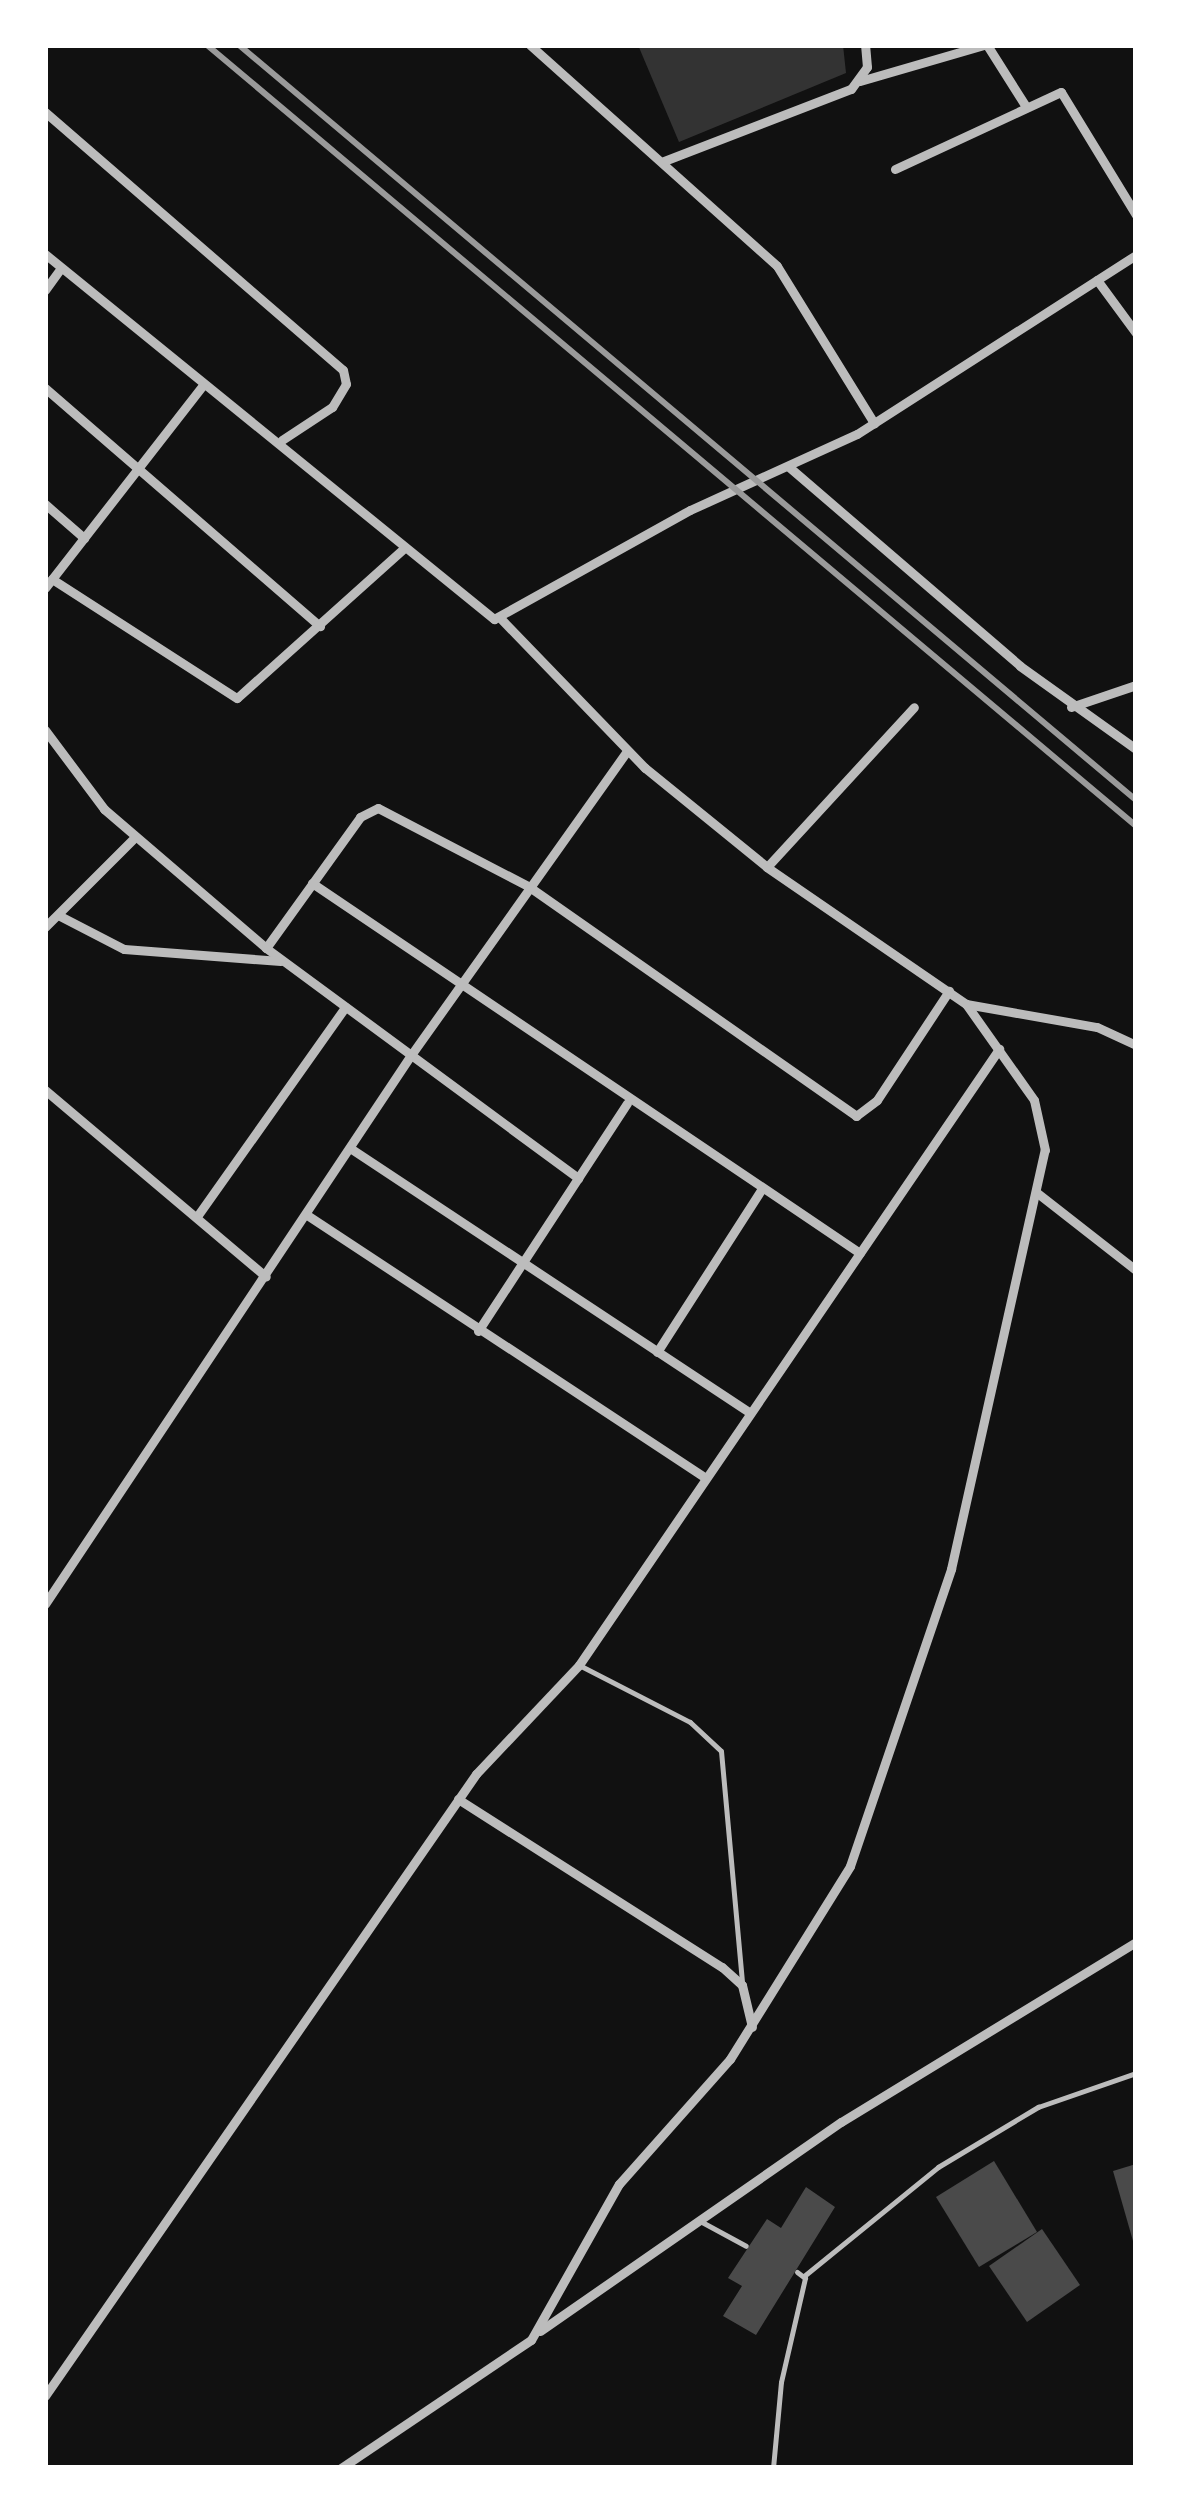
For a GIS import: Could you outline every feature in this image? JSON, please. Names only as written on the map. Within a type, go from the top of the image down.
[{"type":"street","points":[[530,45],[778,266],[874,424]]},
{"type":"street","points":[[860,81],[865,45]]},
{"type":"street","points":[[664,161],[860,81],[986,45],[1025,105]]},
{"type":"street","points":[[894,169],[1047,94],[1070,99],[1136,215]]},
{"type":"street","points":[[45,112],[343,370],[346,384],[332,407],[282,440]]},
{"type":"street","points":[[45,254],[202,386],[282,440],[403,550],[499,617],[627,751],[767,868],[966,1004],[999,1049],[1045,1131],[1036,1192],[951,1569],[850,1866],[752,2027],[638,2158],[536,2335]]},
{"type":"street","points":[[499,617],[874,424],[1136,255]]},
{"type":"street","points":[[45,290],[62,268]]},
{"type":"street","points":[[1097,280],[1136,333]]},
{"type":"street","points":[[202,386],[48,584],[236,698],[403,550]]},
{"type":"street","points":[[45,388],[141,466],[320,626]]},
{"type":"street","points":[[789,467],[1071,707],[1136,748]]},
{"type":"street","points":[[45,504],[84,538]]},
{"type":"street","points":[[1071,707],[1136,685]]},
{"type":"street","points":[[767,868],[914,707]]},
{"type":"street","points":[[45,730],[135,837],[266,948],[578,1178]]},
{"type":"street","points":[[45,1604],[456,989],[627,751]]},
{"type":"street","points":[[266,948],[360,817],[378,808],[528,886],[856,1116],[878,1100],[949,991]]},
{"type":"street","points":[[45,928],[135,837]]},
{"type":"street","points":[[312,883],[456,989],[860,1253]]},
{"type":"street","points":[[58,914],[124,949],[283,961]]},
{"type":"street","points":[[966,1004],[1063,1019],[1136,1045]]},
{"type":"street","points":[[198,1215],[344,1007]]},
{"type":"street","points":[[45,2396],[458,1800],[579,1665],[748,1411],[999,1049]]},
{"type":"street","points":[[45,1090],[198,1215],[266,1278]]},
{"type":"street","points":[[478,1331],[627,1103]]},
{"type":"street","points":[[350,1148],[748,1411]]},
{"type":"street","points":[[657,1352],[760,1190]]},
{"type":"street","points":[[1036,1192],[1136,1270]]},
{"type":"street","points":[[307,1215],[704,1476]]},
{"type":"street","points":[[458,1800],[632,1903],[742,1984],[752,2027]]},
{"type":"street","points":[[341,2468],[698,2220],[1136,1942]]},
{"type":"lane","points":[[579,1665],[690,1722],[720,1751],[742,1984]]},
{"type":"lane","points":[[773,2468],[800,2274],[896,2194],[971,2147],[1094,2082],[1136,2074]]},
{"type":"lane","points":[[698,2220],[746,2246]]},
{"type":"shaded area","points":[[638,45],[843,45],[846,73],[679,142]]},
{"type":"building","points":[[994,2161],[1037,2232],[979,2267],[936,2197]]},
{"type":"building","points":[[1136,2164],[1136,2248],[1135,2248],[1113,2171]]},
{"type":"building","points":[[806,2187],[835,2207],[756,2335],[723,2316],[742,2286],[728,2278],[767,2219],[781,2228]]},
{"type":"building","points":[[1042,2229],[1080,2285],[1027,2322],[989,2266]]},
{"type":"railway","points":[[207,45],[1136,826]]},
{"type":"railway","points":[[239,45],[1136,800]]}]
